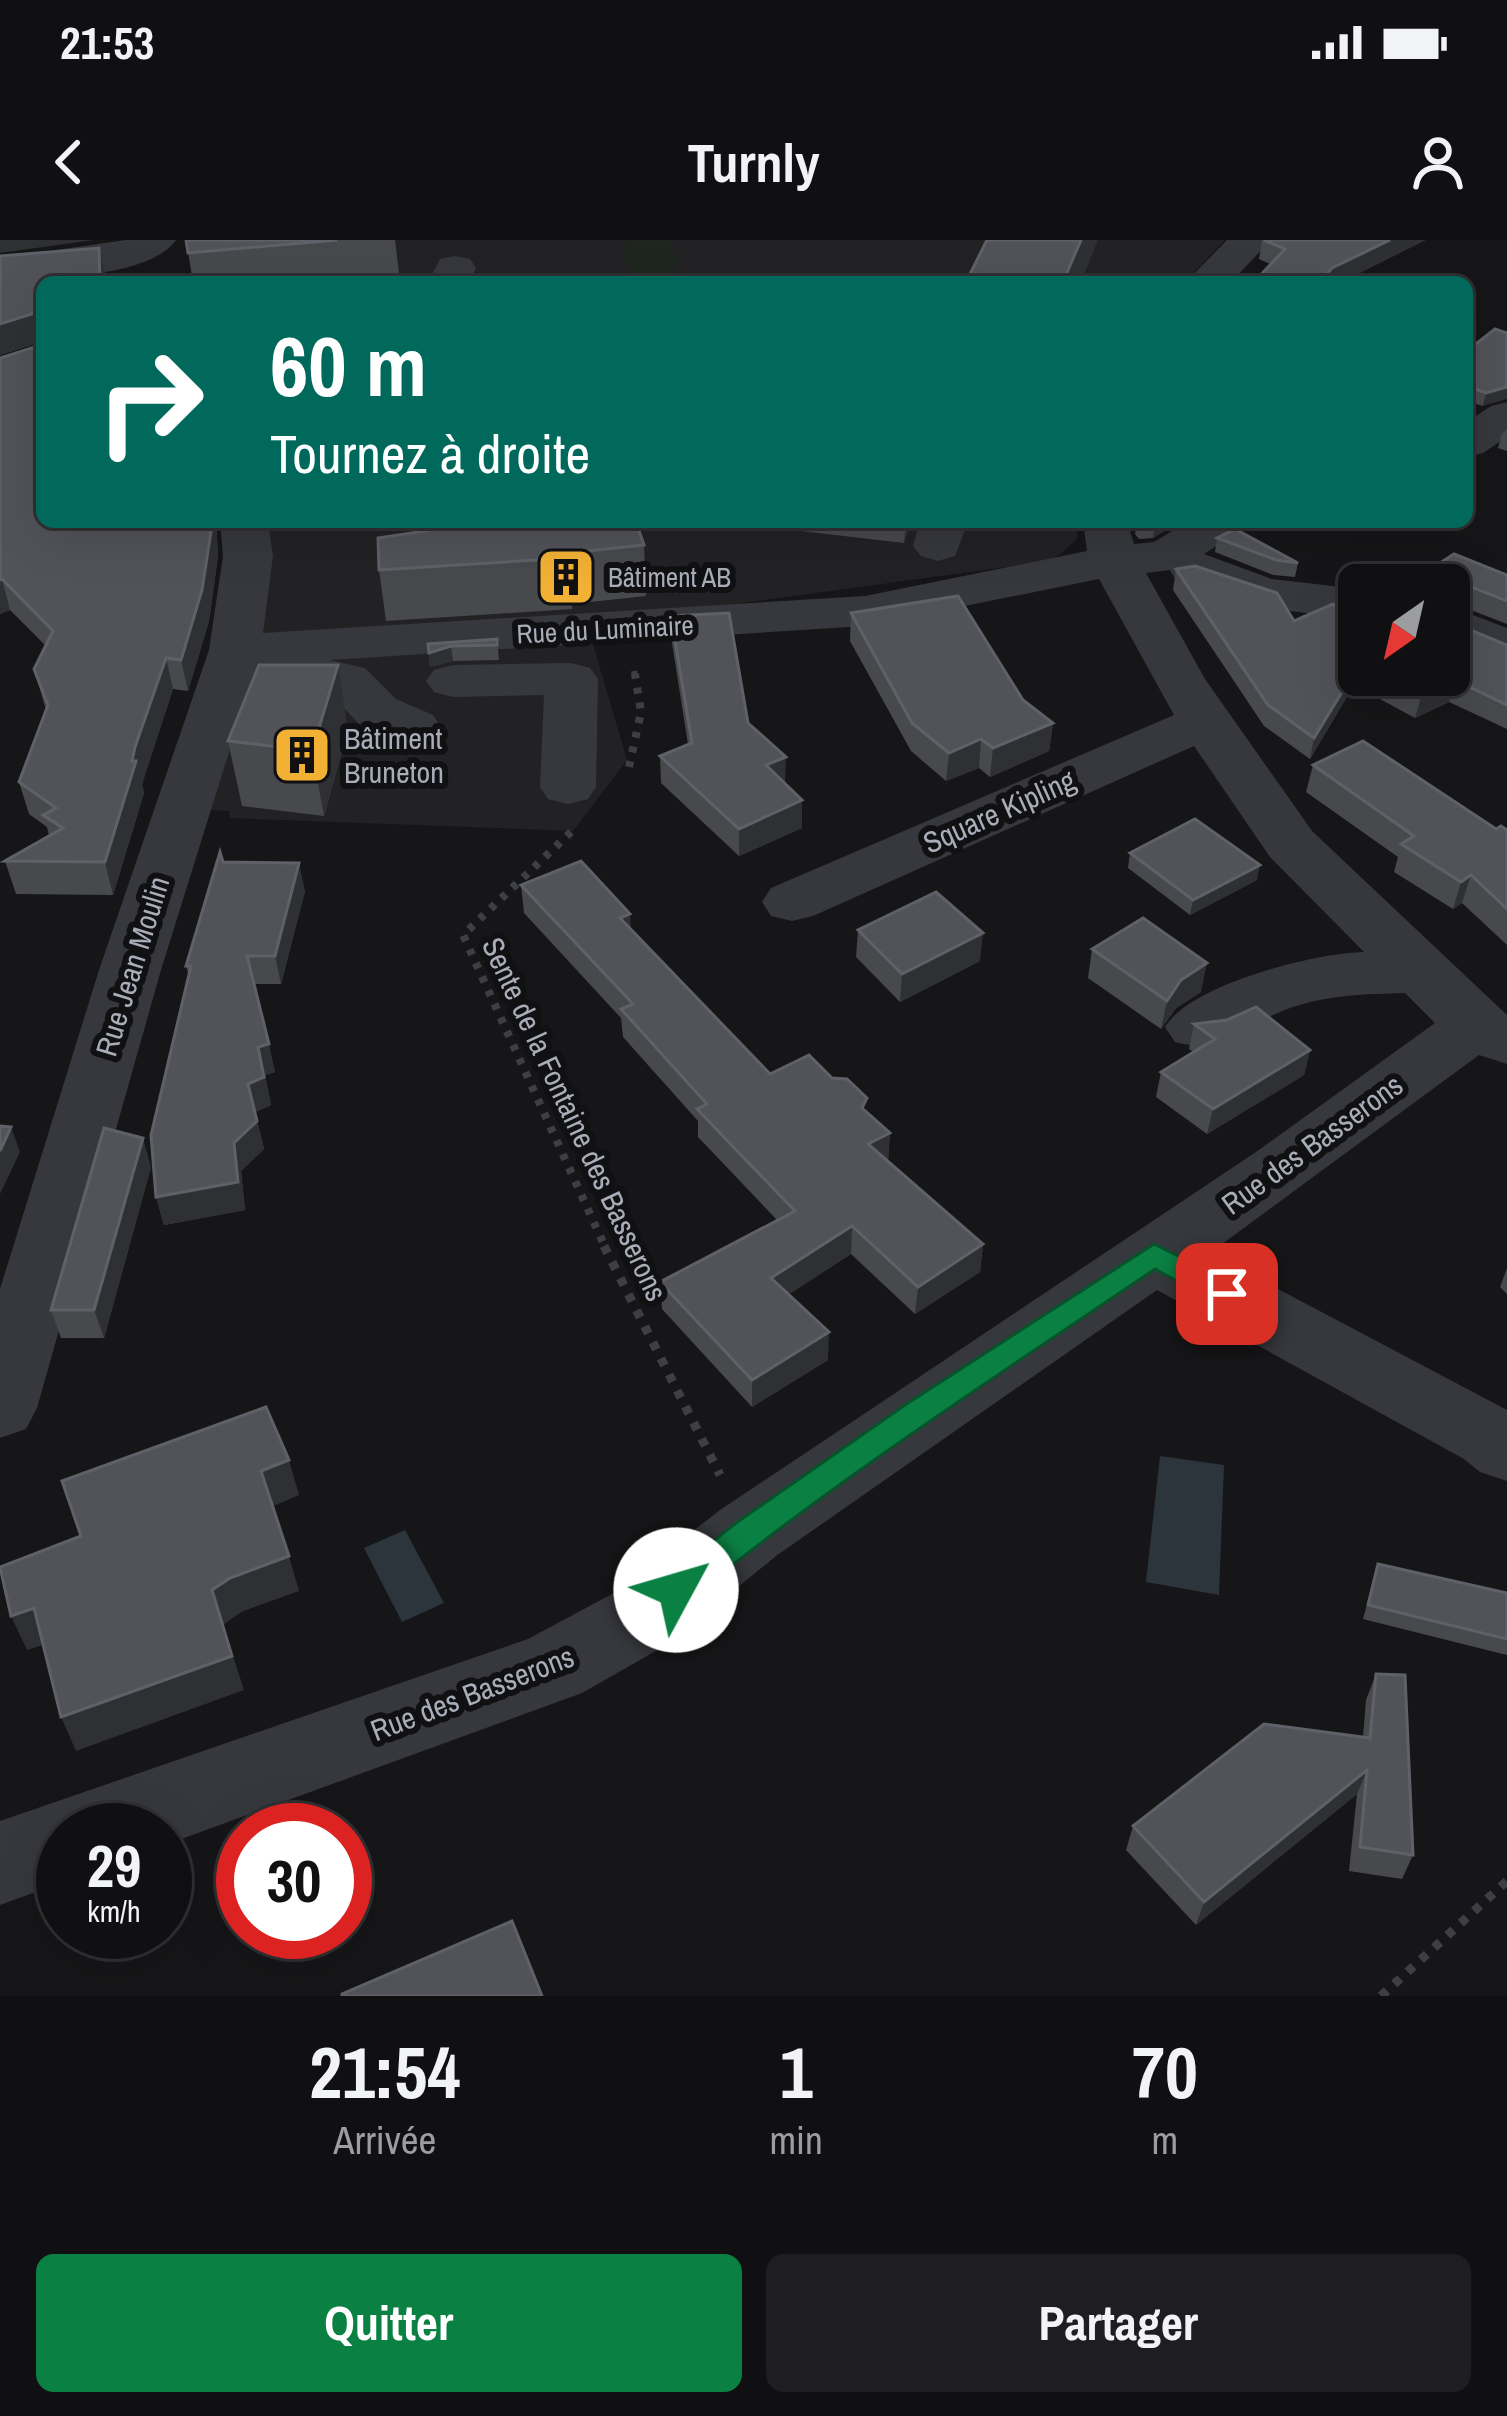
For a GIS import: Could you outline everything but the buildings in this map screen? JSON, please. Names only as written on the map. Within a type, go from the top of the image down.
[{"type":"street","points":[[1213,276],[1251,240]]},
{"type":"street","points":[[0,270],[152,257]]},
{"type":"street","points":[[1473,438],[1507,416]]},
{"type":"street","name":"Rue Jean Moulin","points":[[0,1408],[130,970],[235,650],[248,556],[245,528]]},
{"type":"street","points":[[1128,546],[1198,528]]},
{"type":"street","points":[[1128,546],[1263,593],[1338,602]]},
{"type":"street","name":"Rue du Luminaire","points":[[235,650],[865,611],[1128,546]]},
{"type":"street","name":"Rue des Basserons","points":[[171,1803],[553,1667],[640,1619],[748,1533],[1280,1170],[1491,1034],[1292,844],[1205,721],[1128,546]]},
{"type":"street","points":[[1470,631],[1507,648]]},
{"type":"street","points":[[235,650],[264,662],[346,679],[377,711],[413,727]]},
{"type":"street","points":[[453,681],[571,679],[586,799]]},
{"type":"street","name":"Square Kipling","points":[[792,902],[1205,721]]},
{"type":"street","points":[[1197,1027],[1269,992],[1326,977],[1421,972]]},
{"type":"street","points":[[1154,1255],[1491,1437],[1507,1450]]},
{"type":"street","points":[[0,1863],[36,1850]]},
{"type":"path","name":"Sente de la Fontaine des Basserons","points":[[626,628],[641,712],[632,763],[586,799],[463,935],[611,1261],[748,1533]]},
{"type":"path","points":[[1381,1996],[1507,1880]]},
{"type":"shaded area","points":[[196,240],[1225,240],[1191,276],[195,276]]},
{"type":"shaded area","points":[[669,240],[677,262],[672,264],[681,276],[630,276],[622,251],[629,241]]},
{"type":"shaded area","points":[[264,528],[1078,528],[1077,539],[1052,561],[587,624],[627,760],[573,831],[229,818],[230,811],[207,810]]},
{"type":"shaded area","points":[[1160,1456],[1224,1465],[1219,1595],[1146,1582]]},
{"type":"shaded area","points":[[405,1530],[444,1603],[402,1622],[364,1548]]},
{"type":"place","name":"Bâtiment AB","points":[[566,577]]},
{"type":"place","name":"Bâtiment Bruneton","points":[[302,755]]},
{"type":"route","points":[[676,1590],[916,1414],[1154,1255],[1227,1294]]}]
